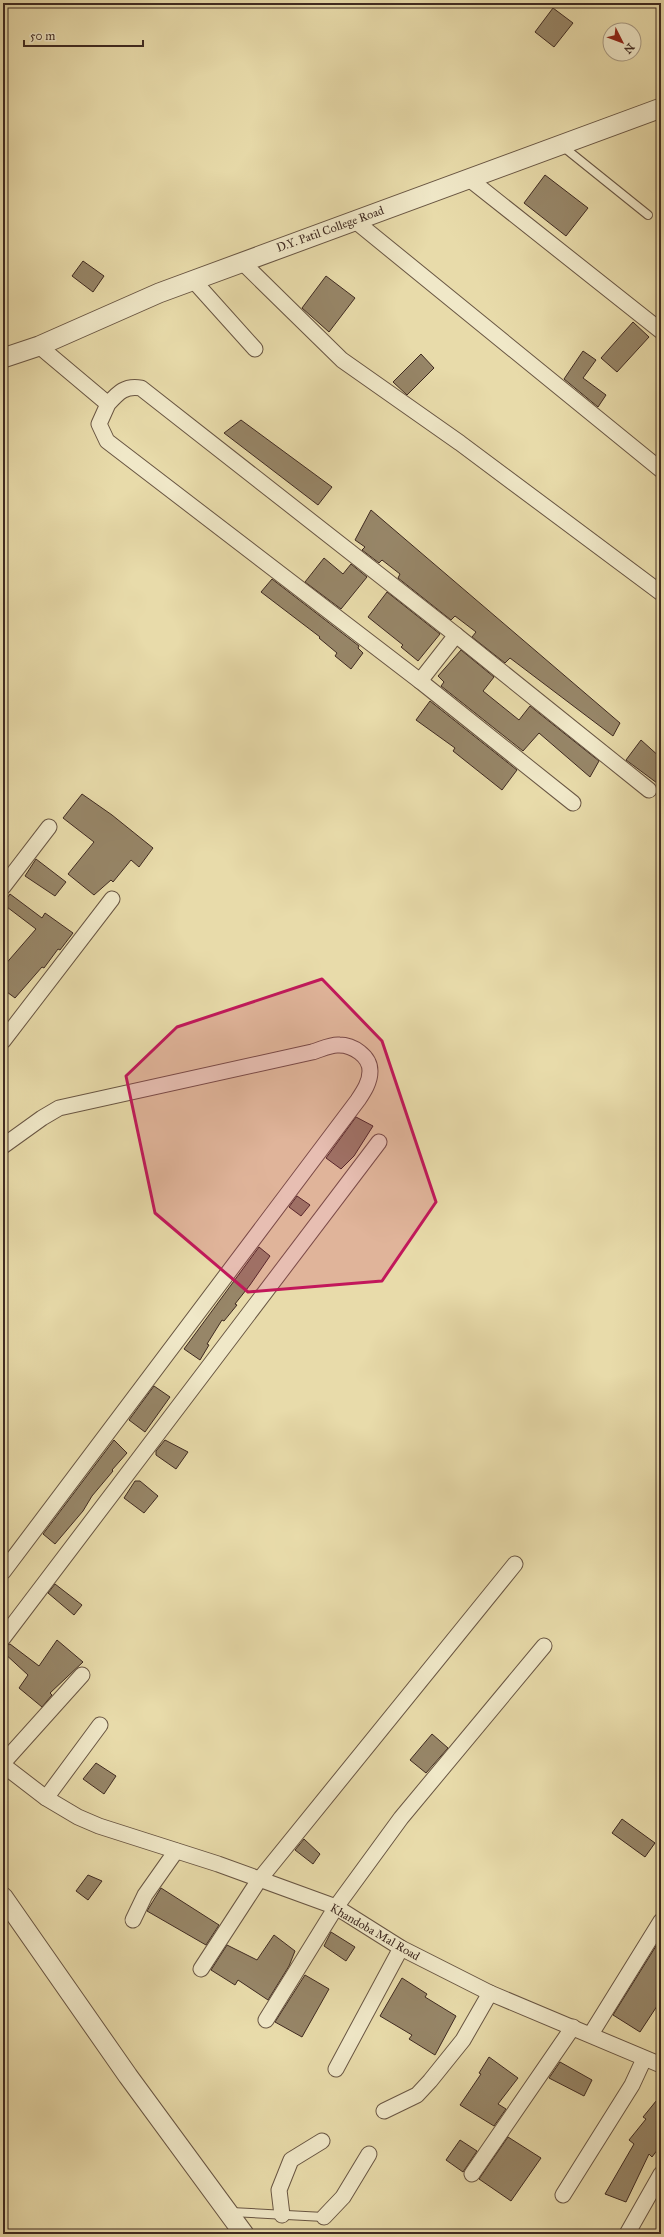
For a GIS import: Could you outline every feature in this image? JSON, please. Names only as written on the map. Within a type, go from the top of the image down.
[{"type":"street","name":"D.Y. Patil College Road","points":[[3,358],[39,346],[159,293],[193,280],[661,108]]},
{"type":"street","points":[[468,178],[661,332]]},
{"type":"street","points":[[354,220],[661,470]]},
{"type":"street","points":[[242,262],[342,360],[460,443],[661,593]]},
{"type":"street","points":[[193,280],[255,349]]},
{"type":"street","points":[[39,346],[108,404]]},
{"type":"street","points":[[573,803],[420,681],[107,441],[99,424],[108,404],[120,392],[132,386],[141,388],[456,635],[649,790]]},
{"type":"street","points":[[420,681],[456,635]]},
{"type":"street","points":[[3,887],[49,827]]},
{"type":"street","points":[[3,1041],[112,899]]},
{"type":"street","points":[[3,1146],[42,1118],[59,1108],[338,1045],[351,1047],[363,1055],[370,1070],[368,1084],[358,1100],[3,1572]]},
{"type":"street","points":[[3,1638],[379,1142]]},
{"type":"street","points":[[201,1969],[259,1880],[514,1564]]},
{"type":"street","points":[[266,2020],[336,1907],[401,1818],[544,1646]]},
{"type":"street","points":[[3,1764],[82,1674]]},
{"type":"street","points":[[46,1798],[100,1725]]},
{"type":"street","name":"Khandoba Mal Road","points":[[3,1764],[46,1798],[78,1817],[99,1826],[176,1851],[336,1907],[401,1948],[490,1993],[573,2028],[591,2034],[644,2059],[661,2065]]},
{"type":"street","points":[[133,1920],[145,1895],[176,1851]]},
{"type":"street","points":[[3,1897],[128,2076],[244,2234]]},
{"type":"street","points":[[591,2034],[661,1921]]},
{"type":"street","points":[[336,2069],[401,1948]]},
{"type":"street","points":[[384,2111],[417,2095],[463,2040],[490,1993]]},
{"type":"street","points":[[472,2174],[573,2028]]},
{"type":"street","points":[[563,2195],[632,2086],[644,2059]]},
{"type":"street","points":[[282,2215],[279,2190],[291,2160],[322,2141]]},
{"type":"street","points":[[324,2217],[343,2197],[370,2154]]},
{"type":"street","points":[[627,2234],[661,2174]]},
{"type":"lane","points":[[560,144],[648,215]]},
{"type":"lane","points":[[228,2212],[324,2217]]},
{"type":"highlighted area","points":[[322,979],[382,1041],[436,1202],[382,1281],[248,1292],[155,1213],[126,1076],[177,1027]]},
{"type":"building","points":[[553,8],[573,23],[554,47],[535,32]]},
{"type":"building","points":[[545,175],[588,208],[566,236],[524,203]]},
{"type":"building","points":[[83,261],[104,276],[93,292],[72,276]]},
{"type":"building","points":[[326,276],[355,298],[329,332],[302,308]]},
{"type":"building","points":[[633,322],[649,337],[617,372],[601,358]]},
{"type":"building","points":[[583,351],[596,360],[583,378],[606,395],[598,407],[564,379]]},
{"type":"building","points":[[421,354],[434,368],[407,395],[393,382]]},
{"type":"building","points":[[241,420],[332,487],[318,505],[224,433]]},
{"type":"building","points":[[371,510],[620,723],[613,736],[510,658],[505,663],[472,637],[476,632],[455,616],[451,620],[398,578],[400,574],[382,560],[379,563],[362,550],[365,547],[355,540]]},
{"type":"building","points":[[324,558],[343,574],[351,564],[367,577],[341,609],[305,582]]},
{"type":"building","points":[[272,579],[359,646],[358,648],[363,653],[351,669],[335,656],[337,653],[319,638],[320,637],[261,592]]},
{"type":"building","points":[[387,592],[440,634],[418,661],[401,647],[403,645],[368,617]]},
{"type":"building","points":[[461,650],[494,677],[483,691],[519,720],[530,706],[599,761],[590,777],[539,733],[523,751],[441,686],[444,682],[438,676]]},
{"type":"building","points":[[430,701],[517,770],[502,790],[453,751],[455,748],[416,720]]},
{"type":"building","points":[[641,740],[661,758],[661,786],[626,760]]},
{"type":"building","points":[[82,794],[112,815],[153,848],[139,867],[131,860],[113,882],[111,880],[94,895],[68,874],[94,842],[63,818]]},
{"type":"building","points":[[36,859],[66,882],[55,896],[25,876]]},
{"type":"building","points":[[10,894],[42,918],[45,913],[73,933],[60,950],[58,949],[44,968],[42,967],[15,998],[3,989],[3,967],[36,929],[3,904]]},
{"type":"building","points":[[356,1117],[373,1126],[354,1156],[341,1169],[326,1158]]},
{"type":"building","points":[[297,1196],[310,1205],[301,1216],[289,1207]]},
{"type":"building","points":[[259,1247],[270,1256],[235,1304],[237,1305],[224,1321],[222,1320],[207,1344],[209,1345],[200,1360],[184,1349]]},
{"type":"building","points":[[154,1386],[170,1397],[145,1432],[129,1420]]},
{"type":"building","points":[[114,1440],[127,1453],[92,1496],[83,1511],[55,1544],[43,1534]]},
{"type":"building","points":[[165,1440],[188,1452],[176,1469],[156,1455],[156,1451]]},
{"type":"building","points":[[135,1481],[140,1481],[158,1496],[144,1513],[124,1498]]},
{"type":"building","points":[[55,1584],[82,1605],[74,1615],[48,1593]]},
{"type":"building","points":[[57,1640],[83,1662],[50,1693],[52,1695],[42,1707],[19,1688],[28,1675],[3,1652],[3,1647],[10,1644],[39,1666]]},
{"type":"building","points":[[432,1734],[448,1748],[426,1773],[410,1760]]},
{"type":"building","points":[[96,1763],[116,1776],[104,1794],[83,1779]]},
{"type":"building","points":[[622,1819],[655,1843],[645,1857],[612,1833]]},
{"type":"building","points":[[304,1839],[320,1854],[313,1864],[295,1850]]},
{"type":"building","points":[[88,1875],[102,1881],[88,1900],[76,1891]]},
{"type":"building","points":[[161,1888],[219,1925],[206,1945],[147,1911]]},
{"type":"building","points":[[331,1932],[355,1947],[346,1961],[324,1946]]},
{"type":"building","points":[[274,1935],[295,1951],[289,1966],[268,2000],[238,1980],[235,1985],[211,1970],[227,1945],[257,1960]]},
{"type":"building","points":[[661,1938],[661,2000],[640,2032],[613,2015]]},
{"type":"building","points":[[305,1975],[329,1989],[302,2037],[275,2022]]},
{"type":"building","points":[[402,1978],[427,1994],[425,1997],[456,2016],[435,2055],[409,2039],[412,2035],[380,2016]]},
{"type":"building","points":[[489,2057],[518,2078],[498,2104],[506,2109],[494,2126],[460,2105],[481,2074],[479,2073]]},
{"type":"building","points":[[560,2062],[592,2080],[584,2096],[549,2078]]},
{"type":"building","points":[[661,2095],[661,2145],[652,2157],[649,2154],[626,2202],[605,2194],[634,2144],[629,2140],[646,2119],[643,2117]]},
{"type":"building","points":[[508,2137],[541,2158],[511,2201],[479,2179]]},
{"type":"building","points":[[460,2140],[477,2151],[463,2172],[446,2160]]}]
